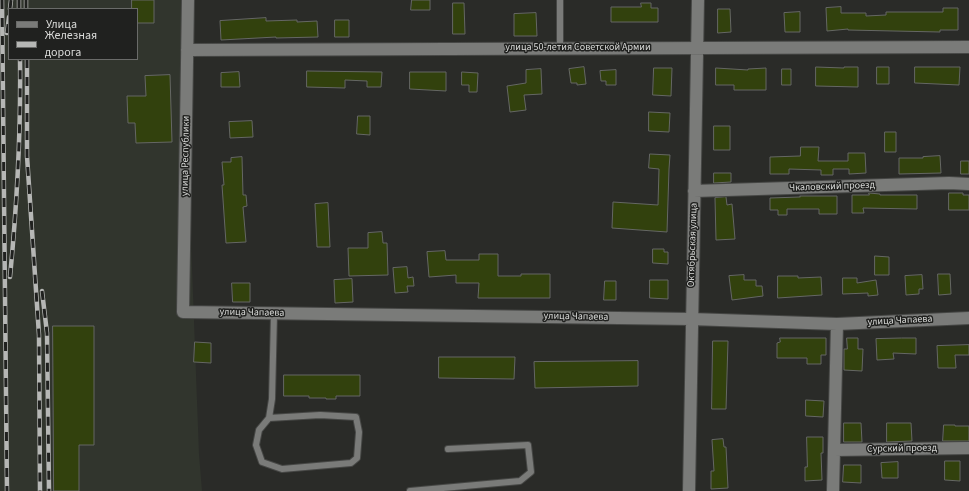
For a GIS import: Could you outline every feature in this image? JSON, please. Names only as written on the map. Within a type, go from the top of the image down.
[{"type":"street","name":"улица Республики","points":[[183,312],[188,0]]},
{"type":"street","name":"Октябрьская улица","points":[[689,491],[698,0]]},
{"type":"street","name":"улица 50-летия Советской Армии","points":[[187,50],[969,47]]},
{"type":"street","name":"Чкаловский проезд","points":[[694,191],[949,183],[969,184]]},
{"type":"street","name":"улица Чапаева","points":[[183,312],[691,319],[837,324],[969,318]]},
{"type":"street","points":[[834,491],[837,324]]},
{"type":"street","name":"Сурский проезд","points":[[834,450],[969,448]]},
{"type":"lane","points":[[560,0],[560,48]]},
{"type":"lane","points":[[269,418],[320,415],[356,417],[359,432],[357,458],[351,463],[282,469],[262,462],[256,445],[259,430],[269,418],[272,399],[274,314]]},
{"type":"lane","points":[[410,491],[520,481],[531,472],[528,445],[448,449]]},
{"type":"shaded area","points":[[0,0],[182,0],[199,454],[202,491],[0,491]]},
{"type":"building","points":[[132,0],[154,0],[154,23],[138,23],[138,8],[132,8]]},
{"type":"building","points":[[412,0],[430,0],[430,10],[411,10]]},
{"type":"building","points":[[453,3],[464,3],[465,34],[453,34]]},
{"type":"building","points":[[641,3],[651,3],[651,8],[658,8],[658,22],[611,22],[611,7],[641,7]]},
{"type":"building","points":[[841,7],[841,13],[866,13],[866,16],[886,15],[886,12],[943,12],[943,8],[958,8],[958,30],[940,30],[940,32],[848,29],[827,31],[826,8]]},
{"type":"building","points":[[718,9],[730,9],[731,32],[718,33]]},
{"type":"building","points":[[800,12],[800,32],[785,32],[784,13]]},
{"type":"building","points":[[536,13],[537,36],[514,36],[514,14]]},
{"type":"building","points":[[266,18],[266,21],[317,21],[318,37],[276,37],[221,40],[220,21]]},
{"type":"building","points":[[335,20],[349,20],[349,37],[335,37]]},
{"type":"building","points":[[584,67],[586,84],[577,85],[577,83],[571,83],[569,69]]},
{"type":"building","points":[[816,67],[858,67],[858,87],[816,86]]},
{"type":"building","points":[[877,67],[889,67],[889,84],[877,84]]},
{"type":"building","points":[[915,67],[960,67],[959,85],[915,83]]},
{"type":"building","points":[[654,68],[672,68],[671,96],[653,95]]},
{"type":"building","points":[[716,68],[748,70],[766,68],[766,90],[734,90],[734,85],[716,85]]},
{"type":"building","points":[[541,69],[542,94],[524,95],[526,110],[510,112],[507,86],[526,83],[526,70]]},
{"type":"building","points":[[782,69],[791,69],[791,85],[782,85]]},
{"type":"building","points":[[616,70],[616,85],[606,85],[606,81],[601,81],[600,71]]},
{"type":"building","points":[[307,71],[382,72],[381,87],[367,87],[367,81],[345,80],[345,88],[307,87]]},
{"type":"building","points":[[239,72],[240,87],[221,87],[221,73]]},
{"type":"building","points":[[410,72],[446,72],[446,91],[410,89]]},
{"type":"building","points":[[462,72],[478,73],[477,92],[469,92],[469,85],[462,85]]},
{"type":"building","points":[[170,75],[172,142],[136,143],[135,123],[128,123],[127,96],[146,96],[145,76]]},
{"type":"building","points":[[649,112],[670,113],[669,132],[649,131]]},
{"type":"building","points":[[358,116],[370,116],[370,135],[357,134]]},
{"type":"building","points":[[252,121],[253,137],[230,138],[229,122]]},
{"type":"building","points":[[714,126],[730,126],[730,150],[714,150]]},
{"type":"building","points":[[885,132],[896,132],[896,152],[885,152]]},
{"type":"building","points":[[801,147],[819,147],[818,161],[848,161],[848,153],[865,153],[866,173],[849,174],[849,169],[833,169],[833,175],[821,175],[821,170],[789,169],[789,174],[770,174],[770,157],[800,156]]},
{"type":"building","points":[[650,154],[670,155],[667,232],[612,228],[613,202],[658,205],[659,169],[649,168]]},
{"type":"building","points":[[940,156],[941,173],[899,174],[899,158]]},
{"type":"building","points":[[242,157],[243,195],[246,195],[247,206],[243,207],[246,242],[226,243],[222,162],[231,162],[231,158]]},
{"type":"building","points":[[961,161],[969,161],[969,174],[961,174]]},
{"type":"building","points":[[714,173],[731,173],[731,182],[714,183]]},
{"type":"building","points":[[869,193],[880,195],[917,195],[917,209],[863,208],[864,213],[852,213],[852,195],[869,195]]},
{"type":"building","points":[[949,193],[963,193],[963,195],[969,195],[969,210],[949,210]]},
{"type":"building","points":[[837,196],[837,214],[819,214],[819,209],[787,209],[787,215],[778,215],[778,210],[770,210],[770,198]]},
{"type":"building","points":[[726,197],[727,205],[732,204],[735,239],[716,240],[715,198]]},
{"type":"building","points":[[328,203],[330,247],[317,247],[315,204]]},
{"type":"building","points":[[382,232],[383,243],[387,243],[388,275],[349,276],[348,248],[368,248],[368,233]]},
{"type":"building","points":[[653,249],[664,249],[664,252],[668,252],[668,264],[653,263]]},
{"type":"building","points":[[445,251],[446,260],[479,260],[479,254],[498,254],[498,276],[550,274],[550,298],[478,298],[479,283],[456,283],[456,275],[429,277],[427,252]]},
{"type":"building","points":[[875,256],[889,257],[889,275],[875,275]]},
{"type":"building","points":[[407,267],[408,278],[413,277],[414,286],[407,286],[408,292],[395,293],[393,268]]},
{"type":"building","points":[[938,274],[950,274],[951,294],[939,295]]},
{"type":"building","points":[[744,275],[744,280],[756,280],[756,286],[762,286],[763,296],[732,300],[729,276]]},
{"type":"building","points":[[922,275],[923,289],[919,289],[919,294],[906,295],[905,276]]},
{"type":"building","points":[[778,276],[798,276],[798,278],[821,277],[822,295],[778,298]]},
{"type":"building","points":[[843,278],[857,278],[857,283],[876,280],[878,295],[868,296],[868,293],[843,294]]},
{"type":"building","points":[[352,279],[353,302],[335,303],[334,280]]},
{"type":"building","points":[[650,280],[668,280],[668,299],[650,298]]},
{"type":"building","points":[[605,281],[616,281],[616,300],[604,300]]},
{"type":"building","points":[[232,283],[250,283],[250,302],[233,302]]},
{"type":"building","points":[[53,326],[94,326],[94,445],[79,445],[79,491],[54,491]]},
{"type":"building","points":[[780,338],[826,338],[826,355],[821,355],[821,364],[807,364],[807,358],[777,358],[777,343],[780,342]]},
{"type":"building","points":[[847,338],[858,338],[858,349],[863,349],[862,371],[844,370],[844,349],[847,349]]},
{"type":"building","points":[[916,338],[916,354],[893,353],[894,359],[877,360],[876,339]]},
{"type":"building","points":[[713,341],[728,341],[726,409],[712,409]]},
{"type":"building","points":[[195,342],[211,343],[211,363],[194,362]]},
{"type":"building","points":[[969,345],[969,355],[955,355],[956,368],[938,368],[937,346]]},
{"type":"building","points":[[439,357],[515,357],[514,379],[439,378]]},
{"type":"building","points":[[638,361],[638,386],[535,388],[534,362]]},
{"type":"building","points":[[284,375],[360,375],[360,396],[336,396],[336,399],[326,399],[309,398],[309,396],[284,396]]},
{"type":"building","points":[[806,400],[824,401],[823,417],[806,416]]},
{"type":"building","points":[[844,423],[861,423],[862,442],[844,442]]},
{"type":"building","points":[[887,423],[911,423],[912,441],[887,442]]},
{"type":"building","points":[[944,425],[969,426],[969,441],[943,441]]},
{"type":"building","points":[[807,437],[823,437],[823,453],[821,453],[822,480],[805,481],[805,467],[807,467]]},
{"type":"building","points":[[723,439],[724,447],[726,447],[728,488],[711,489],[711,471],[714,471],[712,440]]},
{"type":"building","points":[[945,461],[960,461],[960,481],[945,480]]},
{"type":"building","points":[[898,462],[898,478],[882,478],[881,463]]},
{"type":"building","points":[[844,465],[861,465],[861,483],[843,482]]},
{"type":"railway","points":[[2,0],[7,491]]},
{"type":"railway","points":[[10,8],[11,0]]},
{"type":"railway","points":[[19,0],[19,8]]},
{"type":"railway","points":[[26,0],[26,8]]},
{"type":"railway","points":[[7,33],[8,25]]},
{"type":"railway","points":[[10,277],[18,168],[20,60]]},
{"type":"railway","points":[[27,60],[27,156],[39,335],[40,491]]},
{"type":"railway","points":[[42,291],[47,333],[49,491]]}]
